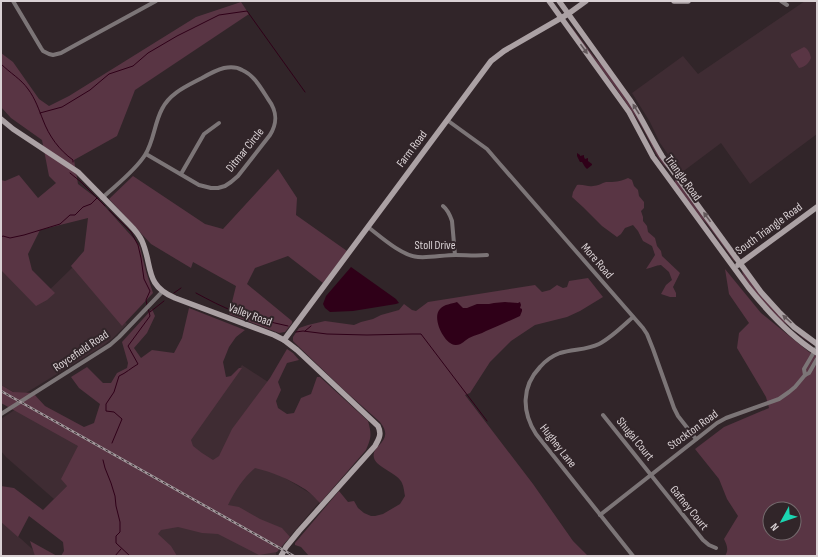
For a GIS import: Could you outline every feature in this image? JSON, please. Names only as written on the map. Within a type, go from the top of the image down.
[{"type":"street","points":[[13,1],[41,48],[53,55],[156,1]]},
{"type":"street","name":"Triangle Road","points":[[549,1],[629,112],[653,157],[748,287],[774,318],[794,336],[816,350]]},
{"type":"street","name":"Triangle Road","points":[[558,1],[630,100],[662,156],[761,292],[794,327],[817,344]]},
{"type":"street","name":"Farm Road","points":[[284,340],[491,61],[504,50],[568,14],[586,1]]},
{"type":"street","points":[[674,1],[688,1]]},
{"type":"street","points":[[781,1],[787,5]]},
{"type":"street","name":"Ditmar Circle","points":[[102,198],[138,164],[146,154],[152,141],[161,110],[166,103],[176,93],[213,72],[226,67],[233,67],[248,73],[256,81],[274,108],[276,115],[274,129],[238,176],[225,186],[211,188],[199,185],[146,154]]},
{"type":"street","points":[[1,120],[78,172],[130,226],[139,236],[152,276],[157,287],[162,292]]},
{"type":"street","name":"More Road","points":[[447,120],[487,149],[642,328],[650,342],[674,408],[678,416],[696,439]]},
{"type":"street","points":[[181,174],[204,134],[219,123]]},
{"type":"street","points":[[443,206],[452,221],[455,255]]},
{"type":"street","name":"South Triangle Road","points":[[734,268],[817,207]]},
{"type":"street","name":"Stoll Drive","points":[[368,227],[411,256],[429,257],[487,255]]},
{"type":"street","name":"Roycefield Road","points":[[1,414],[106,348],[119,337],[162,292]]},
{"type":"street","name":"Valley Road","points":[[162,292],[179,300],[267,332],[284,340],[297,350],[374,422],[379,429],[380,434],[378,442],[375,446],[290,542],[281,556]]},
{"type":"street","name":"Hughey Lane","points":[[632,556],[530,426],[527,414],[526,397],[531,379],[536,371],[549,358],[560,353],[597,345],[607,339],[633,317]]},
{"type":"street","name":"Stockton Road","points":[[805,375],[804,369],[816,350]]},
{"type":"street","name":"Stockton Road","points":[[600,515],[717,423],[726,418],[784,396],[795,387],[805,375],[809,373],[817,359]]},
{"type":"street","name":"Shugal Court","points":[[603,415],[651,475]]},
{"type":"street","name":"Gafney Court","points":[[651,475],[703,540],[716,548]]},
{"type":"shaded area","points":[[805,1],[817,1],[817,134],[750,184],[721,143],[681,173],[660,143],[650,122],[632,93],[683,56],[698,74]]},
{"type":"shaded area","points":[[241,2],[249,14],[135,90],[117,136],[74,160],[78,184],[99,200],[140,247],[153,293],[122,326],[71,266],[84,251],[88,218],[40,230],[28,254],[32,270],[55,293],[47,300],[36,306],[1,270],[1,180],[5,181],[19,175],[38,198],[56,183],[49,176],[42,140],[11,118],[1,107],[1,53],[13,62],[39,99],[49,106],[69,96],[196,17]]},
{"type":"shaded area","points":[[570,25],[595,58],[603,66],[630,104],[668,169],[659,159],[643,128],[631,110]]},
{"type":"shaded area","points":[[804,47],[809,51],[811,58],[803,67],[799,68],[791,54]]},
{"type":"shaded area","points":[[577,153],[580,156],[584,155],[585,159],[588,158],[588,161],[592,165],[587,169],[582,162],[580,162]]},
{"type":"shaded area","points":[[278,169],[297,198],[296,215],[347,251],[323,283],[288,256],[255,268],[247,284],[292,321],[285,332],[279,333],[229,314],[236,286],[193,262],[191,268],[151,244],[109,199],[133,176],[205,224],[223,229]]},
{"type":"shaded area","points":[[628,178],[632,180],[634,186],[638,190],[639,196],[644,202],[644,208],[641,211],[643,221],[647,226],[648,232],[655,238],[662,256],[680,273],[673,287],[676,297],[661,294],[666,285],[672,280],[669,272],[661,265],[646,269],[655,255],[652,246],[643,241],[633,225],[625,228],[617,237],[602,226],[572,197],[577,185],[595,186],[606,182],[620,181]]},
{"type":"shaded area","points":[[675,178],[735,260],[734,261],[675,184]]},
{"type":"shaded area","points":[[73,267],[127,324],[113,338],[101,347],[21,396],[1,385],[1,269],[35,304]]},
{"type":"shaded area","points":[[351,267],[396,299],[399,303],[353,311],[330,312],[323,304],[326,296]]},
{"type":"shaded area","points":[[725,269],[761,313],[809,352],[817,356],[817,556],[725,556],[727,548],[724,539],[738,516],[727,499],[719,479],[695,449],[724,427],[769,408],[766,397],[737,348],[739,333],[749,323],[729,294]]},
{"type":"shaded area","points":[[742,270],[814,345],[781,321],[767,308],[743,276]]},
{"type":"shaded area","points":[[588,278],[603,297],[567,317],[535,325],[511,341],[490,362],[470,393],[465,395],[533,484],[573,541],[588,556],[309,556],[301,547],[295,545],[295,543],[339,491],[348,502],[354,501],[358,508],[371,516],[383,514],[400,504],[405,496],[400,480],[379,464],[374,458],[374,454],[382,443],[385,434],[380,422],[293,341],[293,337],[299,328],[325,321],[354,325],[399,310],[404,304],[416,311],[428,302],[535,285],[542,292],[550,290],[557,285],[563,288],[567,287],[569,281]]},
{"type":"shaded area","points":[[457,302],[463,308],[467,308],[477,304],[520,302],[520,308],[522,311],[520,316],[456,345],[448,341],[440,331],[437,319],[438,313],[442,307]]},
{"type":"shaded area","points":[[189,308],[245,330],[236,337],[229,347],[223,362],[226,377],[231,376],[239,368],[242,368],[191,440],[193,446],[213,460],[219,456],[232,429],[270,378],[287,349],[299,360],[287,363],[278,382],[281,390],[276,401],[278,408],[287,414],[294,413],[301,398],[311,394],[317,377],[320,377],[368,421],[370,436],[366,450],[320,503],[305,489],[292,482],[255,468],[243,480],[228,505],[239,507],[260,519],[282,528],[290,537],[277,552],[259,555],[218,534],[202,533],[178,527],[161,530],[158,534],[171,546],[177,556],[61,556],[64,551],[63,542],[29,516],[18,537],[1,522],[1,486],[14,488],[43,510],[67,486],[61,479],[78,446],[1,403],[1,385],[13,392],[33,393],[45,406],[84,427],[94,423],[100,404],[79,388],[71,377],[87,367],[103,383],[111,383],[117,373],[127,368],[128,363],[122,342],[152,309],[155,316],[147,333],[134,348],[141,358],[152,350],[174,353],[182,338]]},
{"type":"shaded area","points":[[242,365],[268,382],[214,464],[186,445]]},
{"type":"shaded area","points":[[16,409],[80,445],[68,485],[54,499],[1,451],[1,419]]},
{"type":"shaded area","points":[[254,459],[321,500],[286,541],[224,505]]},
{"type":"shaded area","points":[[179,498],[276,551],[276,556],[164,556],[153,541]]},
{"type":"shaded area","points":[[1,521],[40,556],[1,556]]},
{"type":"shaded area","points":[[30,541],[57,556],[35,556]]},
{"type":"waterway","points":[[40,113],[62,107],[90,90],[109,74],[133,66],[148,53],[177,36],[219,15],[247,11],[305,92]]},
{"type":"waterway","points":[[1,64],[28,89],[35,100],[51,137],[63,152],[73,160],[73,162]]},
{"type":"waterway","points":[[70,173],[105,206]]},
{"type":"waterway","points":[[1,237],[3,236],[10,238],[24,235],[60,224],[70,215],[75,215],[83,207],[91,204],[97,198]]},
{"type":"waterway","points":[[109,210],[131,232],[138,245],[144,279],[150,291],[146,300],[147,305]]},
{"type":"waterway","points":[[174,293],[181,288]]},
{"type":"waterway","points":[[196,293],[236,312],[288,326]]},
{"type":"waterway","points":[[150,312],[164,301]]},
{"type":"waterway","points":[[112,443],[122,419],[114,412],[106,411],[106,404],[114,392],[119,376],[138,364],[128,346],[150,316],[148,308]]},
{"type":"waterway","points":[[305,331],[311,326]]},
{"type":"waterway","points":[[296,332],[303,331],[327,334],[367,335],[421,334],[487,421]]},
{"type":"waterway","points":[[103,460],[115,496],[120,522],[120,532],[116,536],[116,543],[130,556]]},
{"type":"waterway","points":[[115,556],[121,549]]},
{"type":"railway","points":[[1,391],[294,556]]}]
